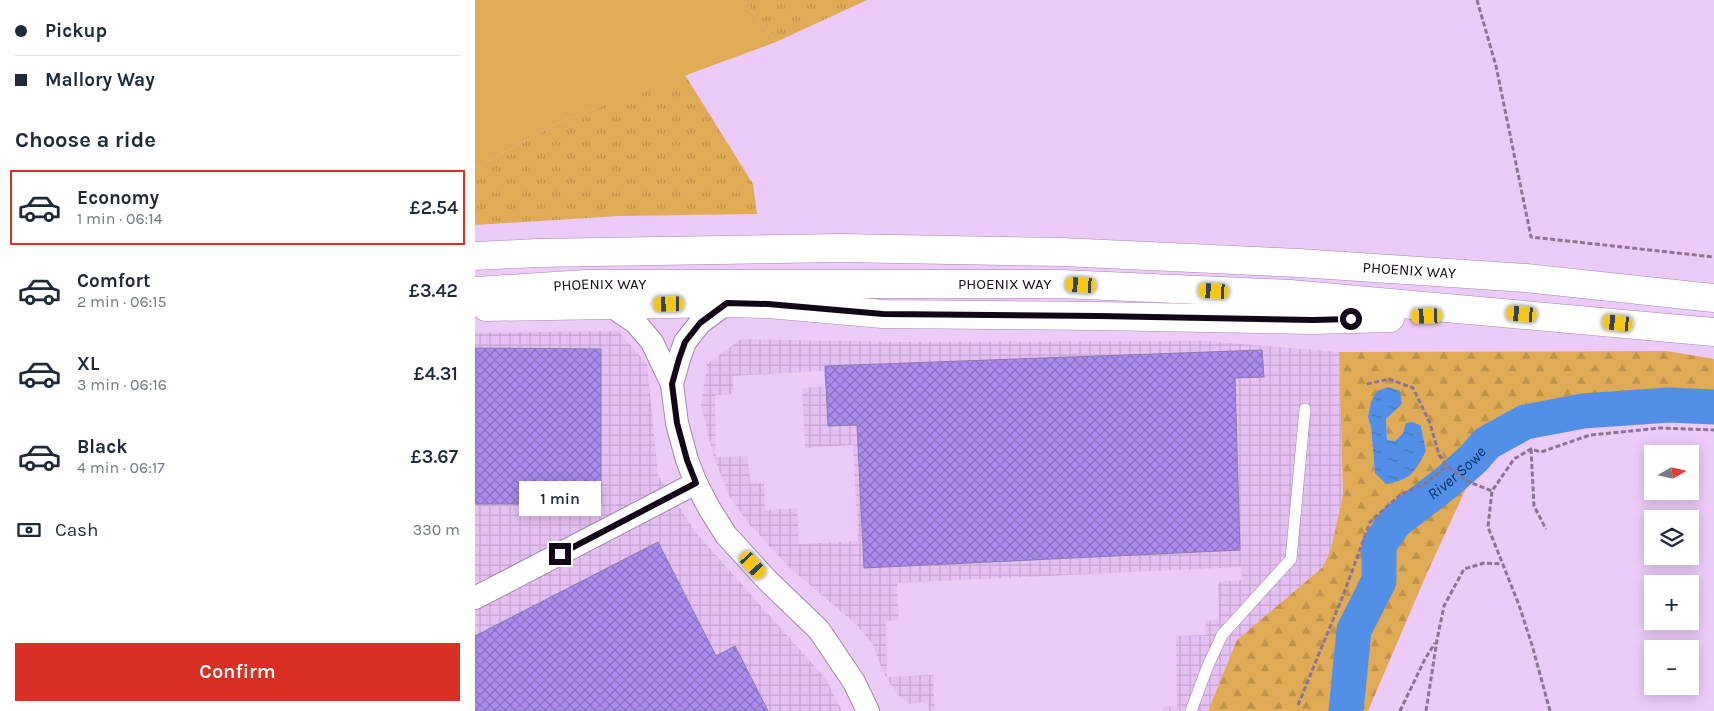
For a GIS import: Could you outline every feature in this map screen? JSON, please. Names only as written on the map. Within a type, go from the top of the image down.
[{"type":"highway","name":"PHOENIX WAY","points":[[475,256],[547,252],[841,248],[1062,252],[1299,263],[1516,277],[1714,298]]},
{"type":"highway","name":"PHOENIX WAY","points":[[475,291],[596,284],[1062,284],[1290,294],[1714,332]]},
{"type":"highway","points":[[475,307],[727,303],[768,304],[883,314],[1313,320],[1522,314]]},
{"type":"street","points":[[672,384],[685,342],[700,323],[727,303]]},
{"type":"street","points":[[611,306],[635,322],[652,342],[672,384],[677,423],[687,460],[709,508],[727,536],[767,580],[819,630],[855,682],[867,711]]},
{"type":"street","points":[[475,598],[696,483]]},
{"type":"lane","points":[[1191,711],[1207,668],[1223,635],[1291,559],[1305,409]]},
{"type":"path","points":[[1477,0],[1495,66],[1531,237],[1714,257]]},
{"type":"path","points":[[1367,384],[1389,379],[1413,388],[1430,423],[1439,455],[1447,466],[1469,482],[1492,491]]},
{"type":"path","points":[[1550,711],[1519,605],[1488,527],[1492,491],[1514,460],[1531,449],[1541,452],[1590,434],[1660,428],[1714,430]]},
{"type":"path","points":[[1531,449],[1534,506],[1546,529]]},
{"type":"path","points":[[1298,705],[1371,522],[1400,495],[1426,483],[1447,466]]},
{"type":"path","points":[[1426,711],[1444,606],[1464,569],[1484,563],[1502,564]]},
{"type":"path","points":[[1400,711],[1425,659],[1437,640]]},
{"type":"shaded area","points":[[618,331],[647,364],[658,475],[697,534],[826,679],[842,711],[475,711],[475,333]]},
{"type":"shaded area","points":[[741,339],[904,342],[1205,341],[1339,352],[1343,495],[1331,549],[1323,567],[1237,640],[1208,711],[1163,711],[1163,707],[1177,706],[1176,636],[1206,635],[1205,621],[1219,619],[1218,582],[1242,580],[1241,567],[897,583],[899,620],[886,621],[887,677],[933,675],[935,711],[929,711],[928,701],[909,704],[897,694],[883,672],[873,645],[856,624],[790,568],[749,524],[730,497],[714,458],[701,406],[707,364]],"holes":[[[1262,350],[1264,377],[1235,378],[1240,550],[864,568],[857,425],[828,426],[825,366]],[[824,371],[825,386],[802,388],[805,448],[853,445],[858,541],[799,544],[797,508],[765,510],[764,483],[750,483],[748,456],[716,457],[715,395],[733,394],[733,376]]]},
{"type":"green space","points":[[475,0],[743,0],[776,42],[564,120],[475,168]]},
{"type":"green space","points":[[743,0],[867,0],[776,42]]},
{"type":"green space","points":[[685,75],[753,184],[757,214],[619,216],[475,225],[475,168],[564,120]]},
{"type":"green space","points":[[1667,351],[1714,359],[1714,407],[1669,405],[1583,411],[1525,422],[1487,443],[1427,573],[1368,711],[1208,711],[1237,640],[1323,567],[1331,549],[1343,495],[1339,352]],"holes":[[[1396,410],[1386,419],[1387,440],[1395,441],[1403,433],[1421,426],[1426,451],[1375,473],[1371,427],[1368,417]]]},
{"type":"water","points":[[1388,387],[1400,391],[1402,404],[1386,419],[1387,440],[1395,441],[1403,433],[1406,423],[1413,422],[1421,426],[1426,451],[1411,474],[1401,480],[1386,484],[1375,473],[1371,427],[1368,417],[1371,402],[1377,391]]},
{"type":"building","points":[[475,348],[601,349],[601,504],[475,504]]},
{"type":"building","points":[[1262,350],[1264,377],[1235,378],[1240,550],[864,568],[857,425],[828,426],[825,366]]},
{"type":"building","points":[[658,542],[716,656],[735,646],[768,711],[475,711],[475,636]]},
{"type":"waterway","name":"River Sowe","points":[[1346,711],[1354,630],[1379,581],[1379,545],[1395,522],[1447,482],[1473,459],[1487,443],[1525,422],[1583,411],[1669,405],[1714,407]]},
{"type":"route","points":[[560,554],[696,483],[687,460],[677,423],[672,384],[685,342],[700,323],[727,303],[768,304],[883,314],[1351,319]]}]
